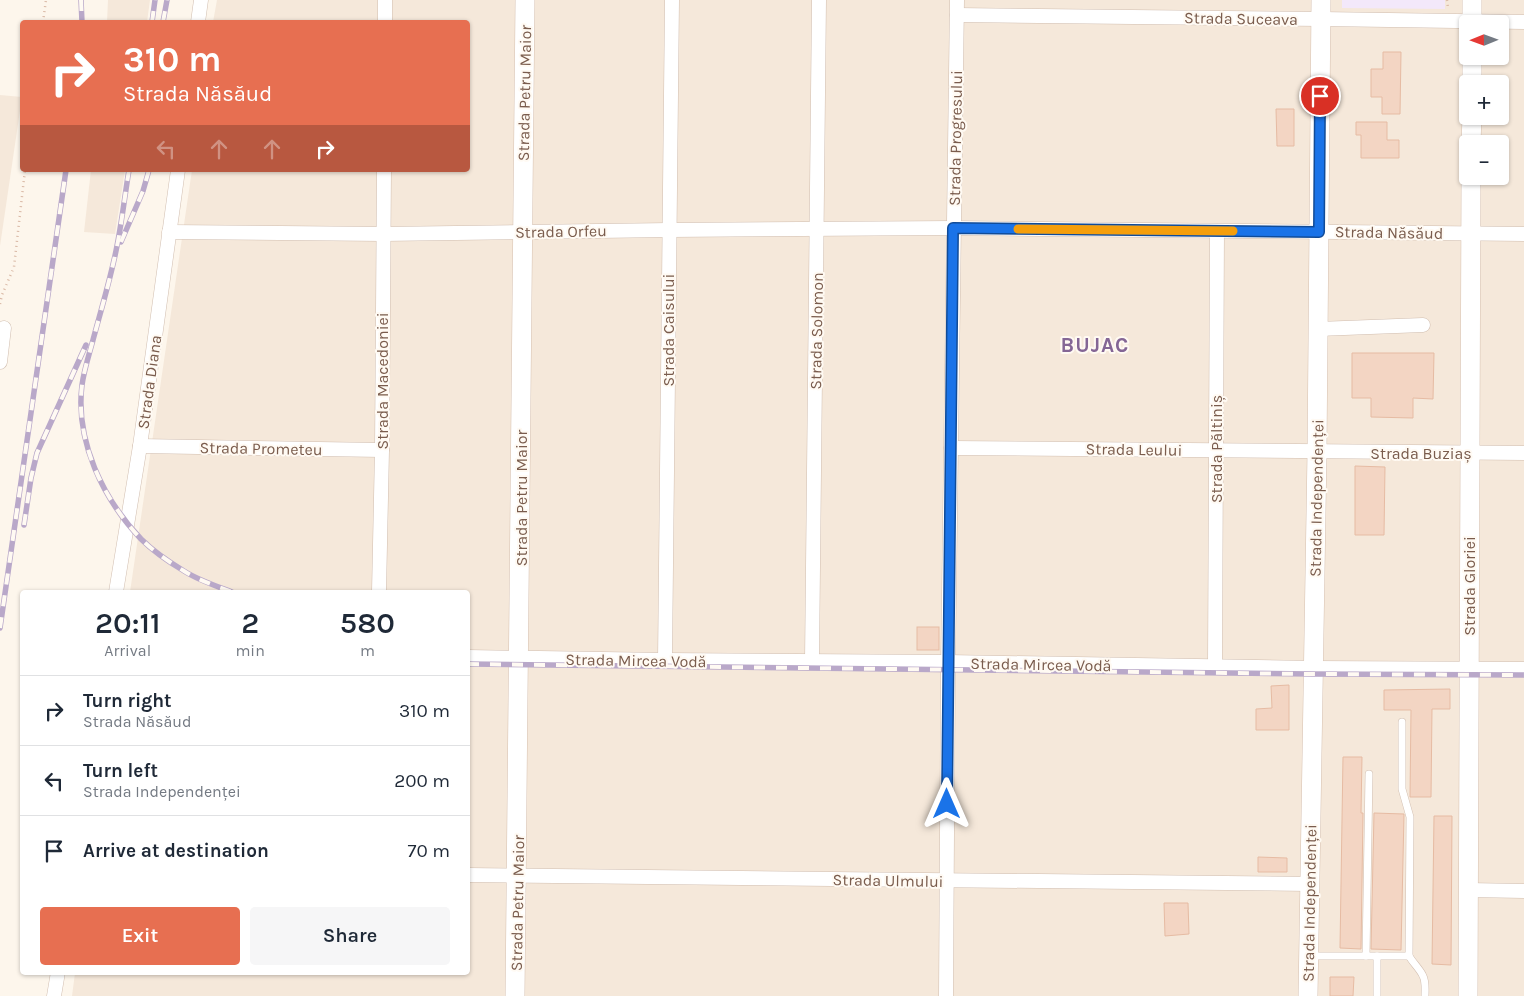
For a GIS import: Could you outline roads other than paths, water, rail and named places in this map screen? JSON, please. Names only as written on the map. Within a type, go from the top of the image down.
[{"type":"street","points":[[198,20],[201,0]]},
{"type":"street","points":[[385,0],[385,20]]},
{"type":"street","name":"Strada Petru Maior","points":[[515,996],[520,658],[525,0]]},
{"type":"street","name":"Strada Caisului","points":[[665,660],[672,0]]},
{"type":"street","name":"Strada Solomon","points":[[812,661],[819,0]]},
{"type":"street","name":"Strada Progresului","points":[[946,996],[948,662],[957,0]]},
{"type":"street","points":[[1472,0],[1472,15]]},
{"type":"street","name":"Strada Suceava","points":[[957,15],[1321,9],[1459,22]]},
{"type":"street","name":"Strada Independenței","points":[[1308,996],[1317,452],[1321,9]]},
{"type":"street","name":"Strada Suceava","points":[[1509,22],[1524,22]]},
{"type":"street","name":"Strada Diana","points":[[116,590],[140,446],[178,172]]},
{"type":"street","name":"Strada Macedoniei","points":[[379,590],[384,172]]},
{"type":"street","name":"Strada Gloriei","points":[[1468,996],[1472,185]]},
{"type":"street","name":"Strada Orfeu","points":[[169,232],[383,234],[953,228]]},
{"type":"street","name":"Strada Năsăud","points":[[953,228],[1524,234]]},
{"type":"street","name":"Strada Păltiniș","points":[[1215,666],[1217,231]]},
{"type":"street","points":[[1318,329],[1423,325]]},
{"type":"street","points":[[0,362],[4,328]]},
{"type":"street","name":"Strada Prometeu","points":[[140,446],[382,450]]},
{"type":"street","name":"Strada Leului","points":[[951,448],[1317,452]]},
{"type":"street","name":"Strada Buziaș","points":[[1317,452],[1524,453]]},
{"type":"street","name":"Strada Mircea Vodă","points":[[470,657],[1524,669]]},
{"type":"street","name":"Strada Ulmului","points":[[470,875],[1309,884]]},
{"type":"street","points":[[1468,890],[1524,891]]},
{"type":"street","points":[[54,996],[58,975]]},
{"type":"lane","points":[[1402,722],[1402,789],[1410,817],[1409,956],[1413,964],[1423,974],[1425,996]]},
{"type":"lane","points":[[1366,956],[1369,774]]},
{"type":"lane","points":[[1308,956],[1409,956]]},
{"type":"lane","points":[[1377,956],[1377,996]]},
{"type":"railway","points":[[81,0],[82,20]]},
{"type":"railway","points":[[152,20],[155,0]]},
{"type":"railway","points":[[163,20],[167,0]]},
{"type":"railway","points":[[0,628],[66,172]]},
{"type":"railway","points":[[129,172],[121,227],[107,290],[85,368],[81,406],[83,427],[88,448],[104,487],[127,523],[141,539],[161,556],[189,574],[226,590]]},
{"type":"railway","points":[[121,242],[143,191],[148,172]]},
{"type":"railway","points":[[24,525],[37,453],[86,345]]},
{"type":"railway","points":[[470,664],[1524,675]]},
{"type":"district","name":"BUJAC","points":[[1095,345]]}]
